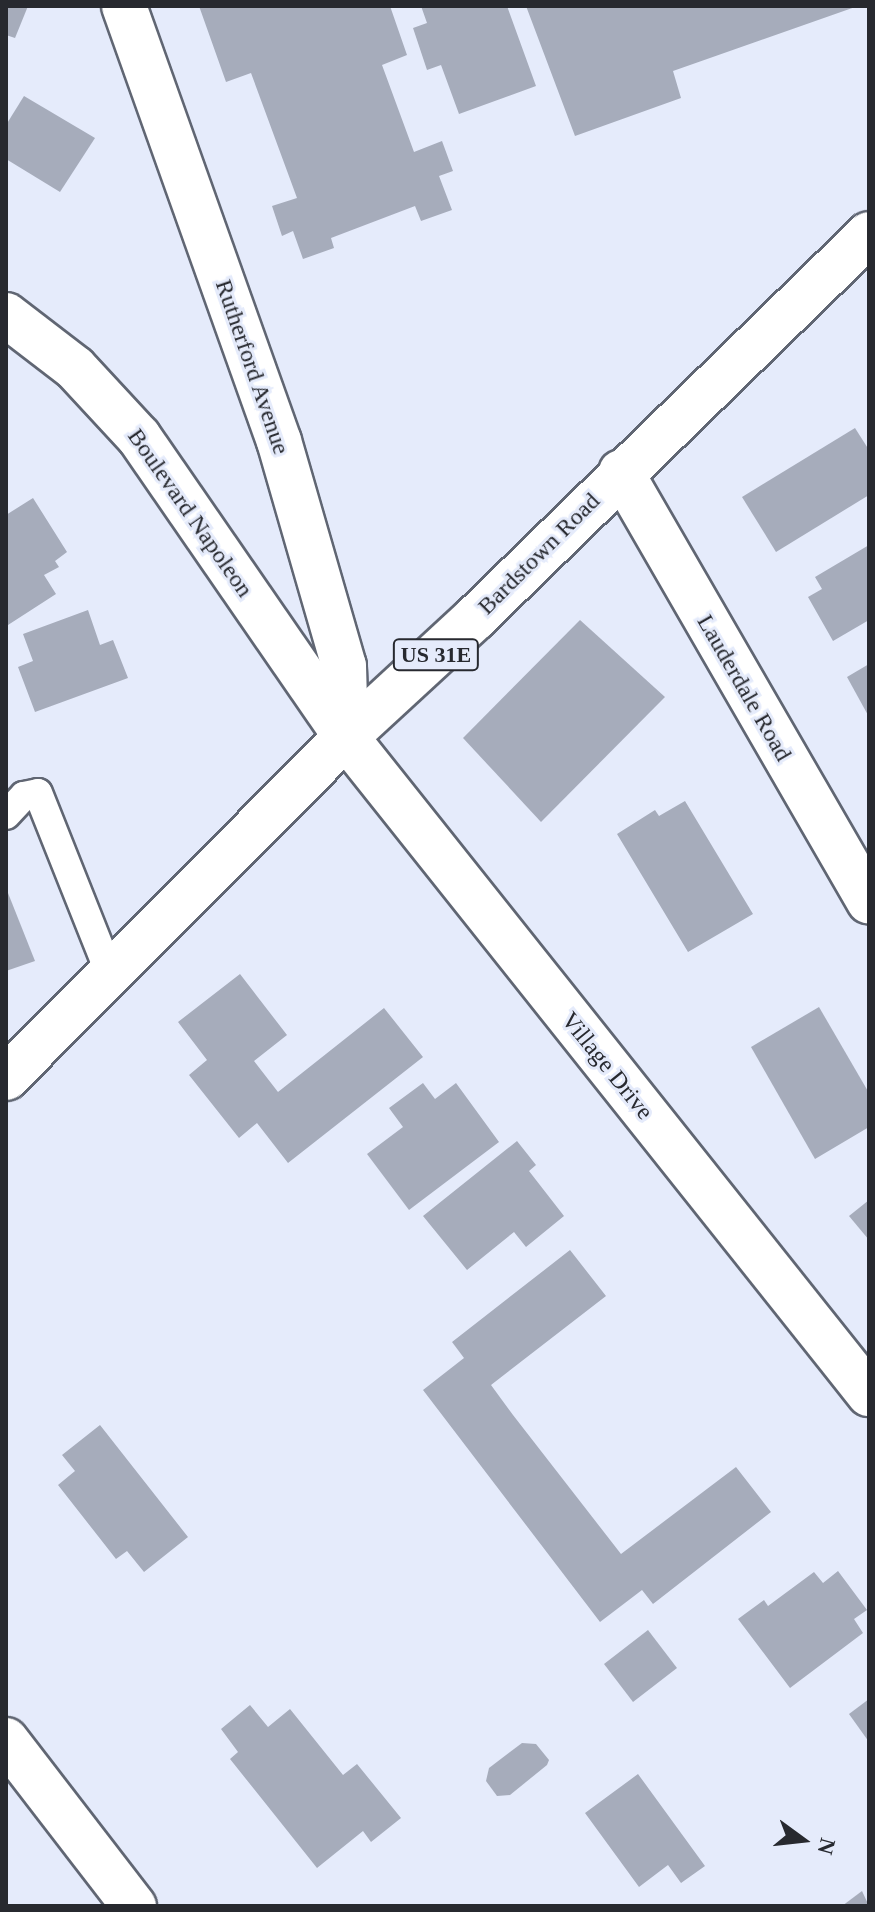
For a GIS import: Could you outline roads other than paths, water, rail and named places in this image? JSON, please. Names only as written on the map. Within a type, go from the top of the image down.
[{"type":"street","name":"Rutherford Avenue","points":[[124,6],[279,441],[344,666],[346,737]]},
{"type":"street","name":"Bardstown Road","points":[[6,1078],[346,737],[475,618],[621,472],[869,234]]},
{"type":"street","name":"Boulevard Napoleon","points":[[6,315],[75,368],[139,437],[346,737]]},
{"type":"street","name":"Lauderdale Road","points":[[621,472],[869,902]]},
{"type":"street","name":"Village Drive","points":[[346,737],[869,1394]]},
{"type":"street","points":[[6,1740],[134,1906]]},
{"type":"lane","points":[[9,802],[38,793],[110,974]]}]
